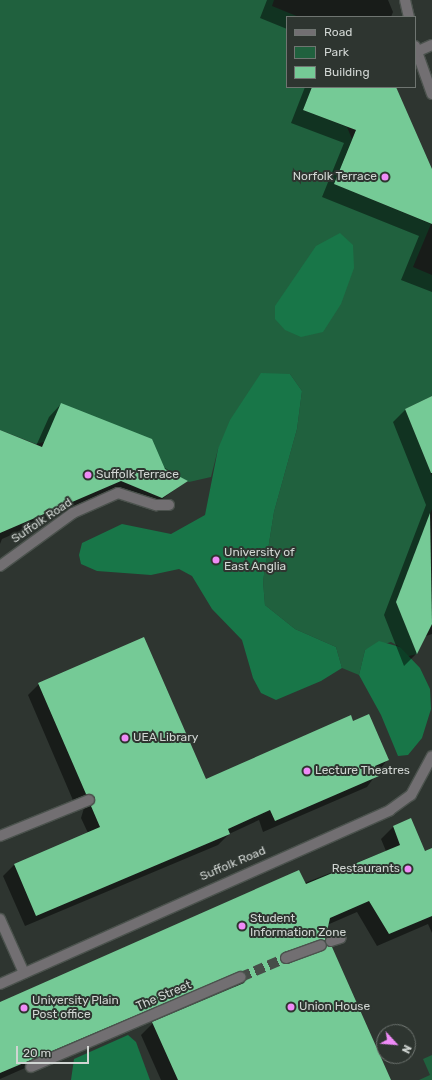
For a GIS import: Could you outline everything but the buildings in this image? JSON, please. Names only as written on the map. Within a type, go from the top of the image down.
[{"type":"street","points":[[406,0],[409,16]]},
{"type":"street","points":[[432,45],[416,49],[432,94]]},
{"type":"street","name":"Suffolk Road","points":[[0,566],[73,513],[118,493],[156,505],[169,504]]},
{"type":"street","name":"Suffolk Road","points":[[0,984],[390,810],[411,795],[432,756]]},
{"type":"street","points":[[0,836],[89,800]]},
{"type":"street","points":[[0,920],[24,973]]},
{"type":"street","points":[[286,958],[341,938]]},
{"type":"street","name":"The Street","points":[[30,1067],[241,977]]},
{"type":"green space","points":[[0,0],[274,0],[272,6],[297,16],[286,16],[286,88],[312,88],[303,110],[347,127],[352,139],[334,184],[431,224],[413,267],[432,275],[432,396],[405,409],[432,476],[432,509],[396,602],[417,654],[405,657],[400,647],[391,642],[365,650],[359,675],[342,668],[336,647],[295,629],[265,605],[263,581],[274,512],[297,429],[302,391],[290,374],[218,449],[211,477],[189,482],[165,469],[44,442],[36,444],[0,430]]},
{"type":"green space","points":[[340,233],[353,245],[354,268],[341,304],[323,332],[301,337],[285,330],[275,319],[275,306],[316,246]]},
{"type":"green space","points":[[261,373],[290,374],[302,391],[297,429],[274,512],[263,581],[265,605],[295,629],[336,647],[342,668],[321,681],[276,700],[261,693],[253,678],[242,640],[212,609],[192,576],[179,569],[151,575],[97,571],[81,564],[79,555],[82,543],[122,524],[171,534],[205,515],[218,449],[230,420]]},
{"type":"green space","points":[[379,641],[400,647],[420,668],[430,689],[431,709],[422,738],[408,755],[398,756],[381,715],[359,675],[365,650]]},
{"type":"green space","points":[[128,1035],[136,1042],[150,1080],[71,1080],[74,1059]]},
{"type":"green space","points":[[432,1055],[432,1080],[419,1080],[430,1075],[423,1059]]},
{"type":"tunnel","points":[[241,977],[286,958]]},
{"type":"place","name":"Norfolk Terrace","points":[[385,177]]},
{"type":"place","name":"Suffolk Terrace","points":[[88,475]]},
{"type":"place","name":"University of East Anglia","points":[[216,560]]},
{"type":"place","name":"UEA Library","points":[[125,738]]},
{"type":"place","name":"Lecture Theatres","points":[[307,771]]},
{"type":"place","name":"Restaurants","points":[[408,869]]},
{"type":"place","name":"Student Information Zone","points":[[242,926]]},
{"type":"place","name":"Union House","points":[[291,1007]]},
{"type":"place","name":"University Plain Post office","points":[[24,1008]]}]
